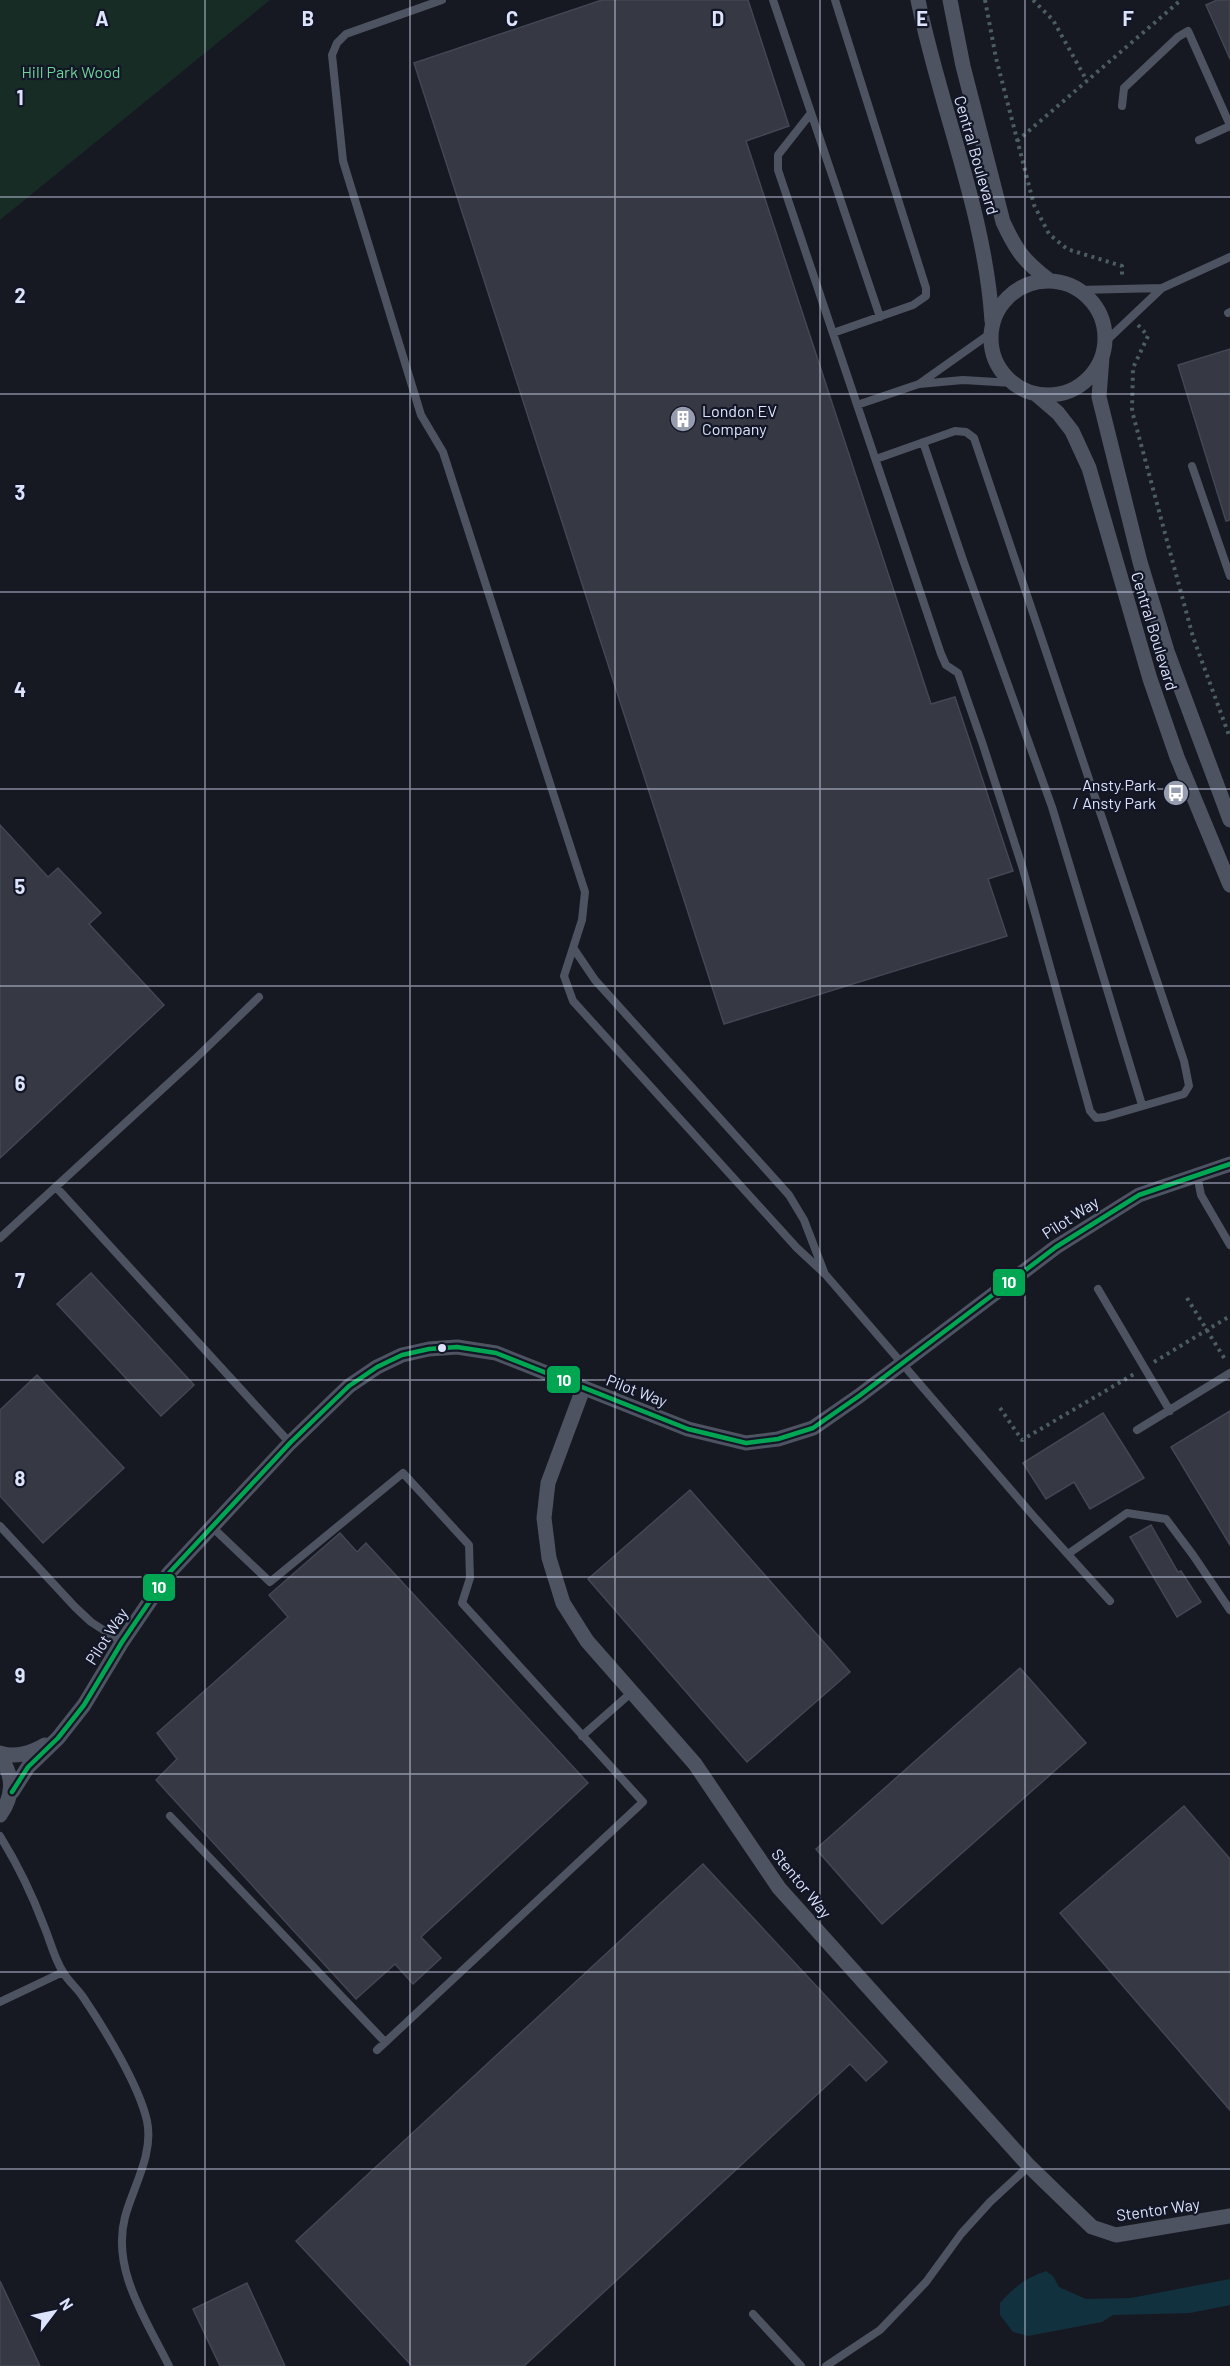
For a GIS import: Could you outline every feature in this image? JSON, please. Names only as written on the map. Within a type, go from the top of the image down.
[{"type":"street","name":"Central Boulevard","points":[[918,0],[940,93],[983,244],[990,286],[992,327]]},
{"type":"street","name":"Central Boulevard","points":[[950,0],[963,66],[1003,222],[1012,242],[1026,262],[1050,281]]},
{"type":"street","points":[[1034,282],[1064,283],[1079,290],[1094,304],[1100,314],[1105,327],[1104,350],[1095,371],[1076,389],[1062,394],[1037,395],[1024,391],[1013,383],[996,362],[992,347],[992,327],[1003,302],[1010,295],[1034,282]]},
{"type":"street","name":"Central Boulevard","points":[[1104,350],[1099,397],[1140,562],[1167,651],[1230,820]]},
{"type":"street","name":"Central Boulevard","points":[[1037,395],[1058,412],[1072,431],[1089,468],[1150,679],[1177,757],[1230,885]]},
{"type":"street","name":"Pilot Way","points":[[0,1815],[8,1805],[12,1792],[28,1767],[58,1738],[84,1705],[122,1642],[170,1573],[290,1443],[349,1386],[367,1373],[402,1355],[429,1349],[457,1347],[496,1353],[688,1429],[746,1443],[778,1439],[813,1428],[1065,1241],[1139,1195],[1230,1164]]},
{"type":"street","name":"Stentor Way","points":[[583,1389],[548,1483],[544,1518],[549,1558],[563,1603],[587,1641],[695,1764],[779,1888],[1029,2166],[1092,2228],[1116,2235],[1230,2216]]},
{"type":"street","name":"Pilot Way","points":[[0,1756],[35,1750],[58,1738]]},
{"type":"street","points":[[0,1756],[9,1772],[12,1792]]},
{"type":"lane","points":[[442,0],[346,34],[337,43],[332,56],[343,161],[421,415],[443,452],[585,892],[582,920],[564,976],[573,1001],[797,1248],[825,1274],[1110,1601]]},
{"type":"lane","points":[[773,0],[880,317]]},
{"type":"lane","points":[[833,333],[921,302],[926,296],[926,288],[835,0]]},
{"type":"lane","points":[[1122,106],[1124,88],[1188,31],[1230,125],[1198,140]]},
{"type":"lane","points":[[811,113],[778,155],[777,161],[833,333],[941,654],[946,665],[958,673],[984,746],[1022,867],[1090,1111],[1096,1118],[1105,1117],[1184,1094],[1189,1086],[1184,1061],[974,438],[966,432],[955,431],[876,459]]},
{"type":"lane","points":[[1104,350],[1162,288],[1230,257]]},
{"type":"lane","points":[[1079,290],[1162,288]]},
{"type":"lane","points":[[919,384],[992,327]]},
{"type":"lane","points":[[857,405],[919,384],[963,380],[1013,383]]},
{"type":"lane","points":[[924,442],[963,560],[1052,807],[1142,1105]]},
{"type":"lane","points":[[1192,466],[1230,576]]},
{"type":"lane","points":[[574,949],[595,980],[789,1195],[804,1220],[825,1274]]},
{"type":"lane","points":[[0,1238],[259,997]]},
{"type":"lane","points":[[1197,1175],[1201,1195],[1230,1245]]},
{"type":"lane","points":[[56,1187],[290,1443]]},
{"type":"lane","points":[[1098,1289],[1170,1411]]},
{"type":"lane","points":[[1137,1430],[1230,1373]]},
{"type":"lane","points":[[211,1526],[270,1582],[403,1473],[469,1545],[470,1578],[462,1604],[643,1802],[377,2050]]},
{"type":"lane","points":[[1068,1554],[1127,1513],[1166,1519],[1230,1610]]},
{"type":"lane","points":[[0,1526],[75,1607],[91,1622],[122,1642]]},
{"type":"lane","points":[[582,1736],[633,1691]]},
{"type":"lane","points":[[170,1816],[385,2042]]},
{"type":"lane","points":[[0,1836],[25,1881],[63,1972],[105,2029],[139,2098],[147,2121],[149,2140],[143,2167],[124,2219],[122,2246],[127,2280],[169,2366]]},
{"type":"lane","points":[[0,2002],[63,1972]]},
{"type":"lane","points":[[826,2366],[880,2330],[926,2282],[961,2234],[990,2202],[1029,2166]]},
{"type":"lane","points":[[753,2314],[801,2366]]},
{"type":"path","points":[[1033,0],[1053,20],[1087,81]]},
{"type":"path","points":[[1017,141],[1181,0]]},
{"type":"path","points":[[1187,1298],[1230,1367]]},
{"type":"path","points":[[1000,1408],[1022,1440],[1230,1316]]},
{"type":"green space","name":"Hill Park Wood","points":[[0,0],[270,0],[0,220]]},
{"type":"water","points":[[1046,2271],[1053,2276],[1059,2287],[1086,2299],[1131,2298],[1230,2279],[1230,2305],[1190,2313],[1113,2315],[1102,2322],[1028,2336],[1013,2332],[1000,2315],[1000,2303],[1021,2284]]},
{"type":"building","name":"London EV Company","points":[[602,0],[748,0],[789,126],[746,141],[931,704],[955,697],[1013,871],[988,879],[1007,936],[724,1024],[414,63]]},
{"type":"building","points":[[1217,0],[1230,0],[1230,59],[1206,5]]},
{"type":"building","points":[[1230,349],[1230,520],[1226,521],[1178,365]]},
{"type":"building","points":[[0,825],[48,877],[58,868],[101,913],[89,924],[164,1005],[0,1158]]},
{"type":"building","points":[[91,1273],[194,1385],[161,1416],[57,1304]]},
{"type":"building","points":[[37,1375],[124,1468],[43,1543],[0,1496],[0,1410]]},
{"type":"building","points":[[1230,1411],[1230,1545],[1171,1447]]},
{"type":"building","points":[[1103,1413],[1144,1478],[1090,1509],[1074,1482],[1046,1499],[1023,1463]]},
{"type":"building","points":[[690,1490],[850,1672],[747,1762],[588,1579]]},
{"type":"building","points":[[1151,1525],[1178,1572],[1181,1571],[1201,1602],[1177,1617],[1130,1537]]},
{"type":"building","points":[[340,1533],[357,1552],[366,1543],[588,1783],[421,1937],[441,1958],[413,1984],[395,1964],[356,1999],[156,1780],[177,1759],[157,1733],[288,1617],[269,1595]]},
{"type":"building","points":[[1020,1668],[1086,1743],[882,1924],[816,1849]]},
{"type":"building","points":[[1184,1806],[1230,1859],[1230,2110],[1060,1913]]},
{"type":"building","points":[[703,1864],[887,2062],[866,2081],[850,2064],[524,2366],[412,2366],[296,2241]]},
{"type":"building","points":[[0,2281],[40,2366],[0,2366]]},
{"type":"building","points":[[247,2283],[285,2366],[220,2366],[193,2309]]},
{"type":"transit line","name":"10","points":[[12,1792],[28,1767],[58,1738],[84,1705],[122,1642],[169,1573],[290,1443],[349,1386],[377,1367],[402,1355],[429,1349],[457,1347],[496,1353],[688,1429],[746,1443],[778,1439],[813,1428],[859,1396],[1056,1247],[1139,1195],[1230,1164]]},
{"type":"place","name":"London EV Company","points":[[683,419]]},
{"type":"place","name":"Ansty Park / Ansty Park","points":[[1176,793]]}]
